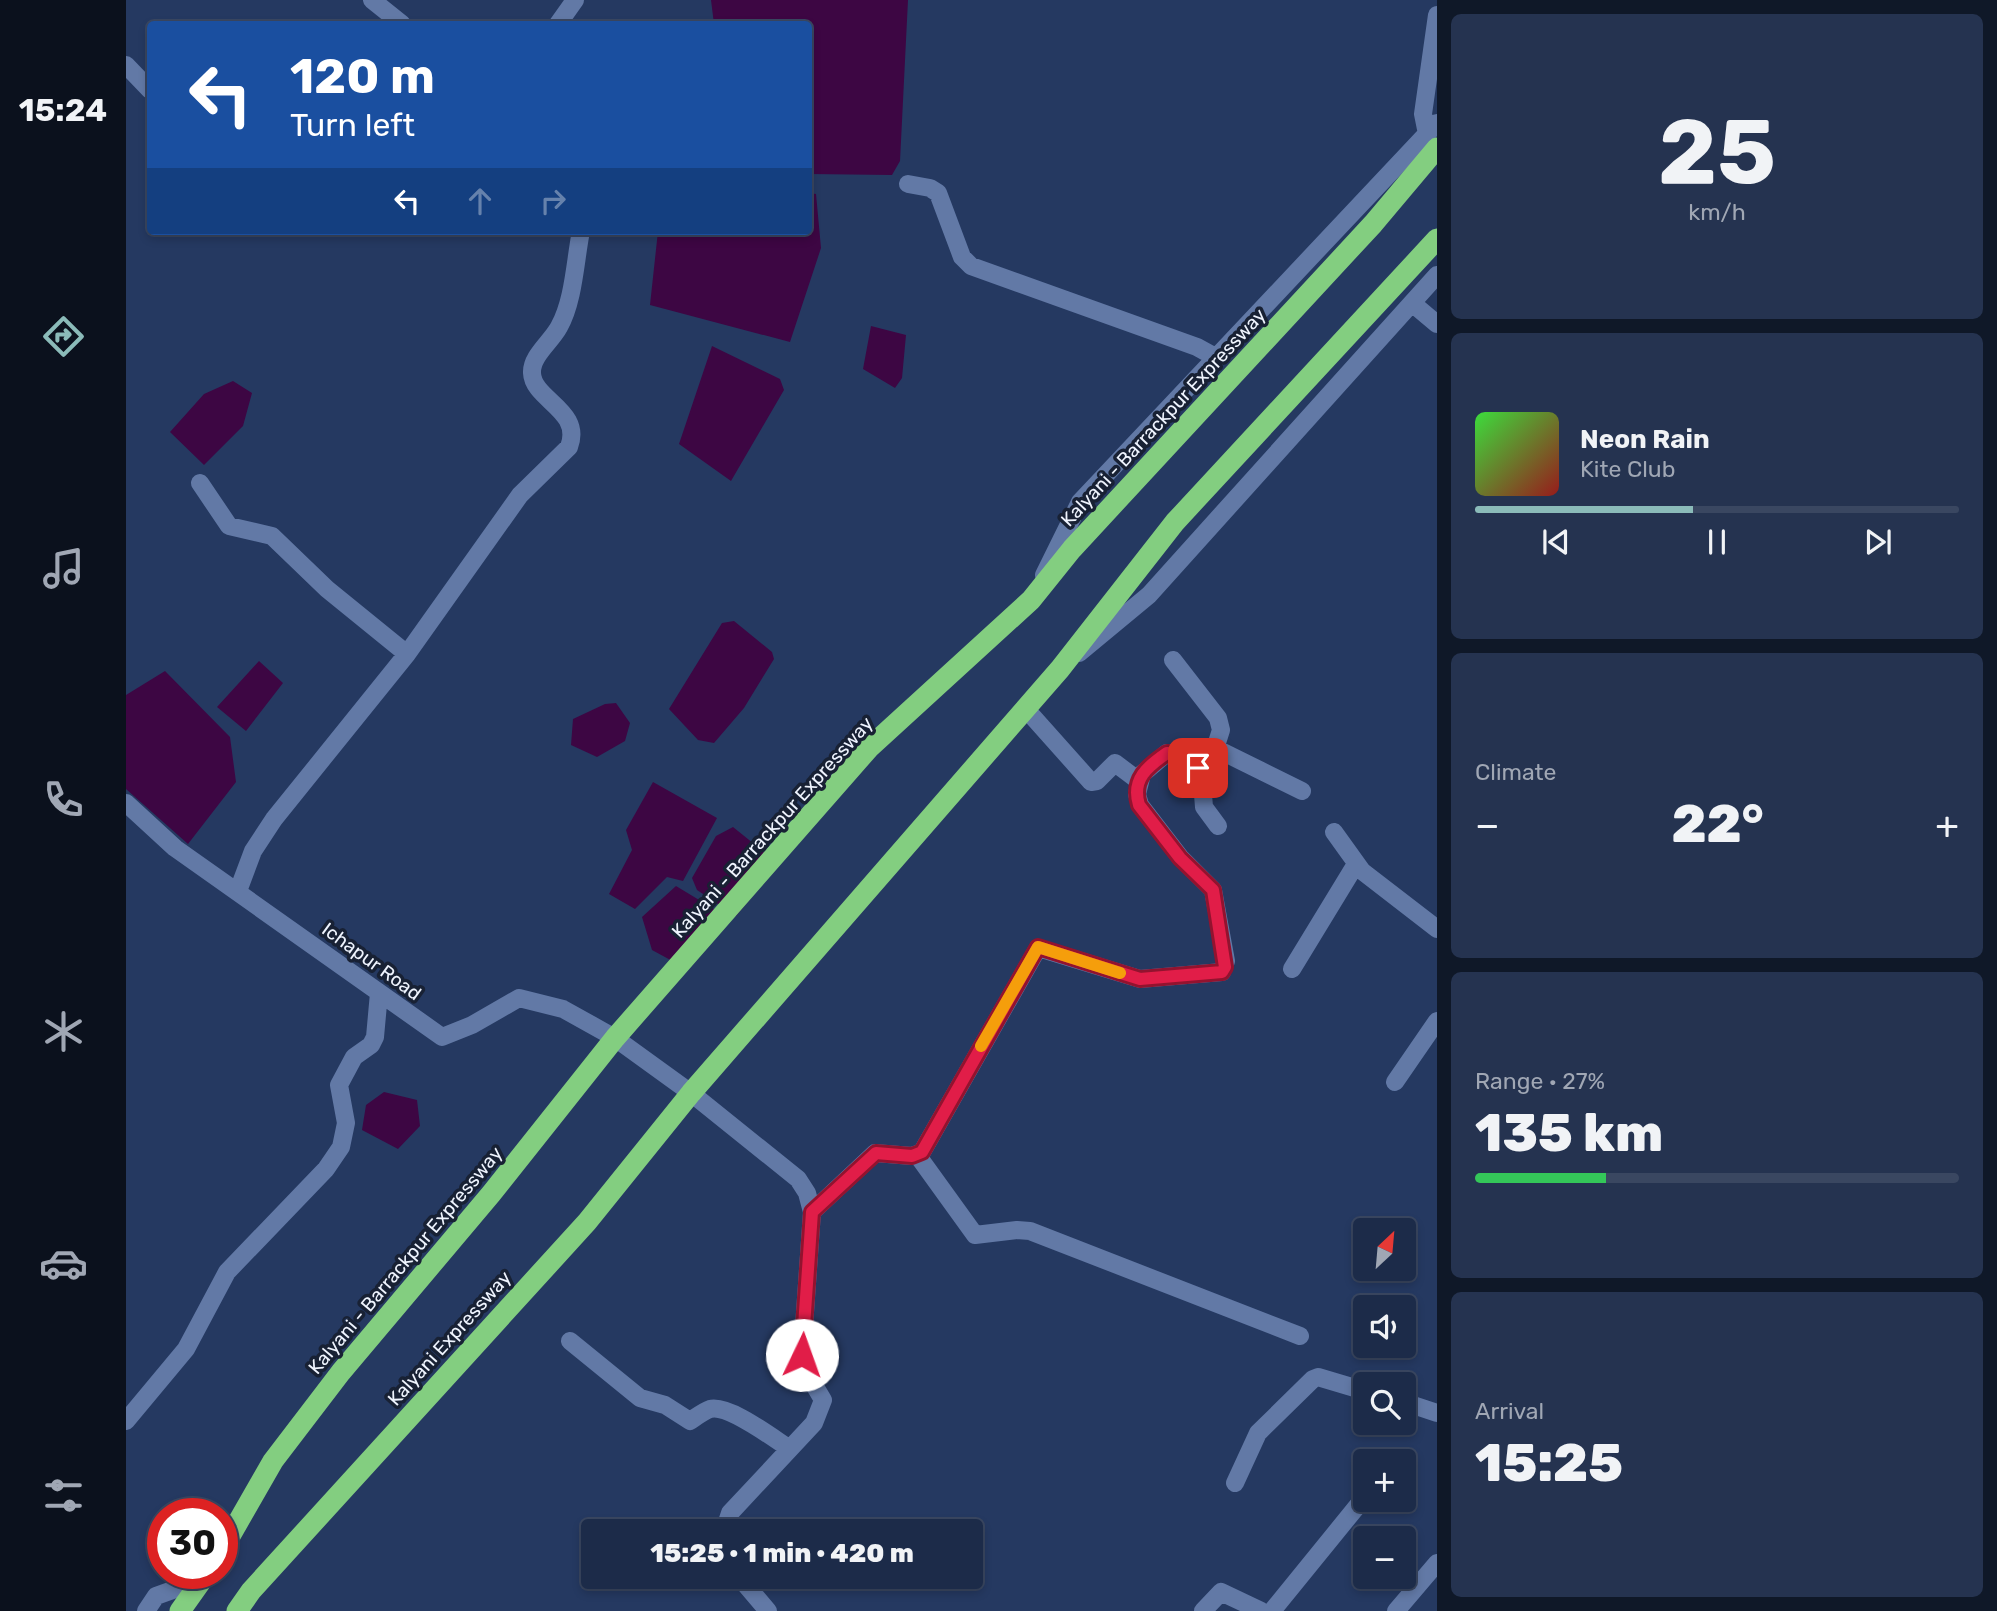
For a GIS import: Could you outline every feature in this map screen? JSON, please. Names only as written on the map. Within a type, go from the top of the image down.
[{"type":"highway","name":"Kalyani - Barrackpur Expressway","points":[[238,1521],[273,1461],[397,1303],[491,1194],[615,1038],[869,748],[1031,600],[1072,550],[1373,224],[1434,135]]},
{"type":"highway","points":[[691,1093],[1060,669],[1175,522],[1437,239]]},
{"type":"highway","name":"Kalyani Expressway","points":[[237,1611],[251,1591],[587,1222],[691,1093]]},
{"type":"highway","points":[[180,1611],[196,1589]]},
{"type":"street","points":[[372,0],[398,21]]},
{"type":"street","points":[[560,21],[575,0]]},
{"type":"street","points":[[1031,600],[1080,502],[1434,135],[1423,114],[1437,15]]},
{"type":"street","points":[[126,65],[147,87]]},
{"type":"street","points":[[908,184],[930,188],[938,193],[962,257],[971,266],[1196,347],[1217,358]]},
{"type":"street","points":[[238,891],[253,851],[269,825],[407,654],[514,504],[569,447],[573,437],[570,425],[532,378],[532,368],[559,327],[566,309],[581,235]]},
{"type":"street","points":[[1060,669],[1149,595],[1437,275]]},
{"type":"street","points":[[1412,303],[1437,324]]},
{"type":"street","points":[[200,483],[229,526],[272,537],[327,589],[407,654]]},
{"type":"street","points":[[1173,660],[1218,718],[1221,730],[1215,749],[1198,768]]},
{"type":"street","points":[[1026,708],[1091,782],[1097,781],[1115,763],[1139,781]]},
{"type":"street","points":[[1215,749],[1303,791]]},
{"type":"street","points":[[918,1156],[1038,947],[1140,979],[1222,972],[1225,967],[1213,890],[1180,858],[1139,805],[1139,781],[1147,767],[1167,753],[1180,755],[1198,768],[1204,777],[1205,807],[1218,826]]},
{"type":"street","name":"Ichapur Road","points":[[126,803],[175,848],[442,1037],[472,1025],[519,998],[563,1009],[615,1038]]},
{"type":"street","points":[[1334,832],[1356,864],[1437,929]]},
{"type":"street","points":[[1292,969],[1356,864]]},
{"type":"street","points":[[126,1422],[186,1349],[227,1272],[326,1169],[341,1147],[346,1123],[339,1084],[354,1057],[370,1045],[375,1037],[379,993]]},
{"type":"street","points":[[1395,1082],[1437,1021]]},
{"type":"street","points":[[615,1038],[691,1093],[798,1180],[807,1193],[812,1212],[802,1355],[804,1368],[823,1400],[814,1423],[730,1513],[728,1519]]},
{"type":"street","points":[[812,1212],[876,1153],[918,1156]]},
{"type":"street","points":[[918,1156],[975,1236],[1017,1230],[1030,1231],[1300,1336]]},
{"type":"street","points":[[570,1341],[640,1398],[665,1405],[690,1421],[710,1409],[718,1409],[742,1418],[790,1449]]},
{"type":"street","points":[[1234,1483],[1258,1433],[1313,1379],[1318,1377],[1353,1387]]},
{"type":"street","points":[[1416,1406],[1437,1413]]},
{"type":"street","points":[[1272,1611],[1353,1511]]},
{"type":"street","points":[[1396,1611],[1437,1563]]},
{"type":"street","points":[[146,1611],[156,1596],[173,1589]]},
{"type":"street","points":[[749,1589],[768,1611]]},
{"type":"street","points":[[1203,1611],[1221,1592],[1261,1611]]},
{"type":"shaded area","points":[[711,0],[908,0],[900,161],[892,175],[812,174],[812,21],[714,21]]},
{"type":"shaded area","points":[[812,193],[816,194],[821,248],[790,342],[650,305],[658,235],[812,235]]},
{"type":"shaded area","points":[[871,326],[906,335],[902,378],[895,388],[863,369]]},
{"type":"shaded area","points":[[712,346],[780,379],[784,390],[731,481],[679,444]]},
{"type":"shaded area","points":[[233,381],[252,393],[243,426],[204,465],[170,432],[204,394]]},
{"type":"shaded area","points":[[734,621],[772,652],[774,659],[744,708],[714,743],[698,740],[669,709],[722,623]]},
{"type":"shaded area","points":[[259,661],[283,683],[246,731],[217,707]]},
{"type":"shaded area","points":[[165,671],[230,737],[236,782],[188,844],[126,789],[126,695]]},
{"type":"shaded area","points":[[616,703],[630,723],[625,741],[597,757],[571,745],[573,719],[605,704]]},
{"type":"shaded area","points":[[653,782],[717,818],[683,881],[667,877],[635,909],[609,894],[632,850],[626,830]]},
{"type":"shaded area","points":[[733,827],[769,856],[777,867],[736,916],[697,890],[692,878],[716,836]]},
{"type":"shaded area","points":[[676,886],[714,909],[676,963],[652,950],[642,917]]},
{"type":"shaded area","points":[[384,1092],[417,1100],[420,1126],[398,1149],[362,1130],[366,1105]]},
{"type":"slow traffic","points":[[981,1046],[1038,947],[1120,973]]},
{"type":"route","points":[[802,1355],[812,1212],[876,1153],[918,1156],[922,1152],[1038,947],[1140,979],[1222,972],[1226,961],[1213,890],[1206,880],[1180,858],[1139,805],[1137,794],[1139,781],[1147,767],[1167,753],[1180,755],[1198,768]]}]
